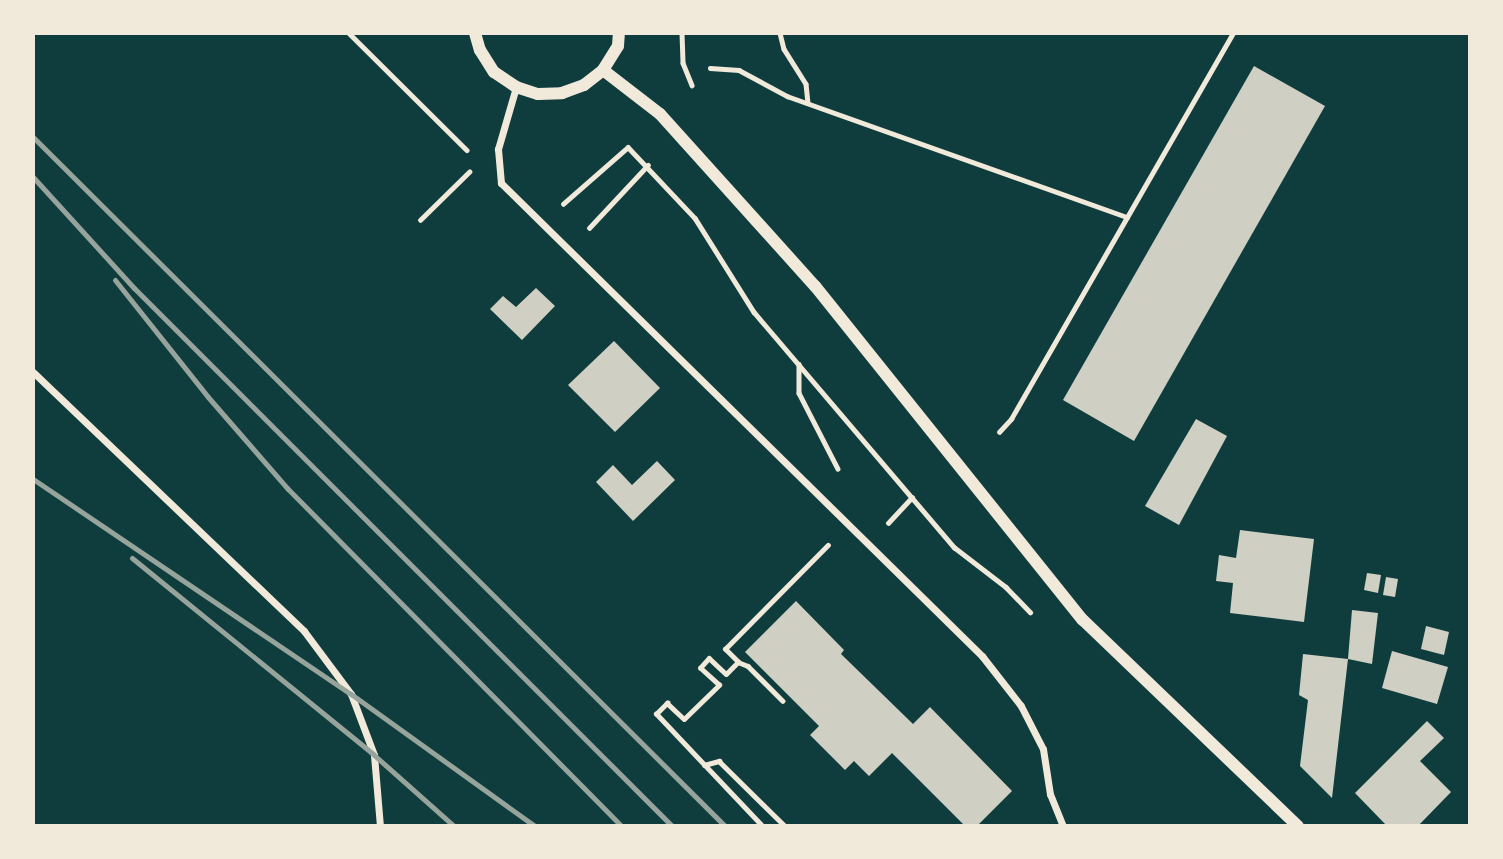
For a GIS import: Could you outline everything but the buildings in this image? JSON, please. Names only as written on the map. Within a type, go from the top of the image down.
[{"type":"street","points":[[475,33],[480,50],[494,72],[516,88],[538,94],[562,93],[584,85],[603,70],[618,46],[620,33]]},
{"type":"street","points":[[603,70],[660,114],[815,286],[1083,620],[1298,826]]},
{"type":"street","points":[[516,88],[498,149],[501,183],[982,656],[1021,706],[1043,749],[1050,794],[1063,826]]},
{"type":"street","points":[[33,373],[304,631],[351,694],[374,755],[380,826]]},
{"type":"path","points":[[349,33],[501,183]]},
{"type":"path","points":[[682,33],[683,63],[692,85]]},
{"type":"path","points":[[780,33],[784,49],[806,84],[808,103]]},
{"type":"path","points":[[999,432],[1012,419],[1233,33]]},
{"type":"path","points":[[710,68],[739,70],[787,96],[1127,217]]},
{"type":"path","points":[[542,223],[628,147],[648,164],[695,218],[754,312],[954,547],[1006,587],[1033,615]]},
{"type":"path","points":[[420,220],[479,162]]},
{"type":"path","points":[[569,249],[648,164]]},
{"type":"path","points":[[799,363],[799,393],[844,481]]},
{"type":"path","points":[[878,515],[887,524]]},
{"type":"path","points":[[783,701],[748,666],[738,662],[725,649],[849,525]]},
{"type":"path","points":[[738,662],[726,674],[709,658],[700,668],[719,685],[684,719],[667,703],[656,714],[762,826]]},
{"type":"path","points":[[703,765],[719,761],[785,826]]},
{"type":"railway","points":[[33,137],[725,826]]},
{"type":"railway","points":[[33,177],[134,288],[672,826]]},
{"type":"railway","points":[[115,280],[208,397],[288,489],[622,826]]},
{"type":"railway","points":[[33,479],[351,694],[535,826]]},
{"type":"railway","points":[[132,558],[374,755],[454,826]]}]
